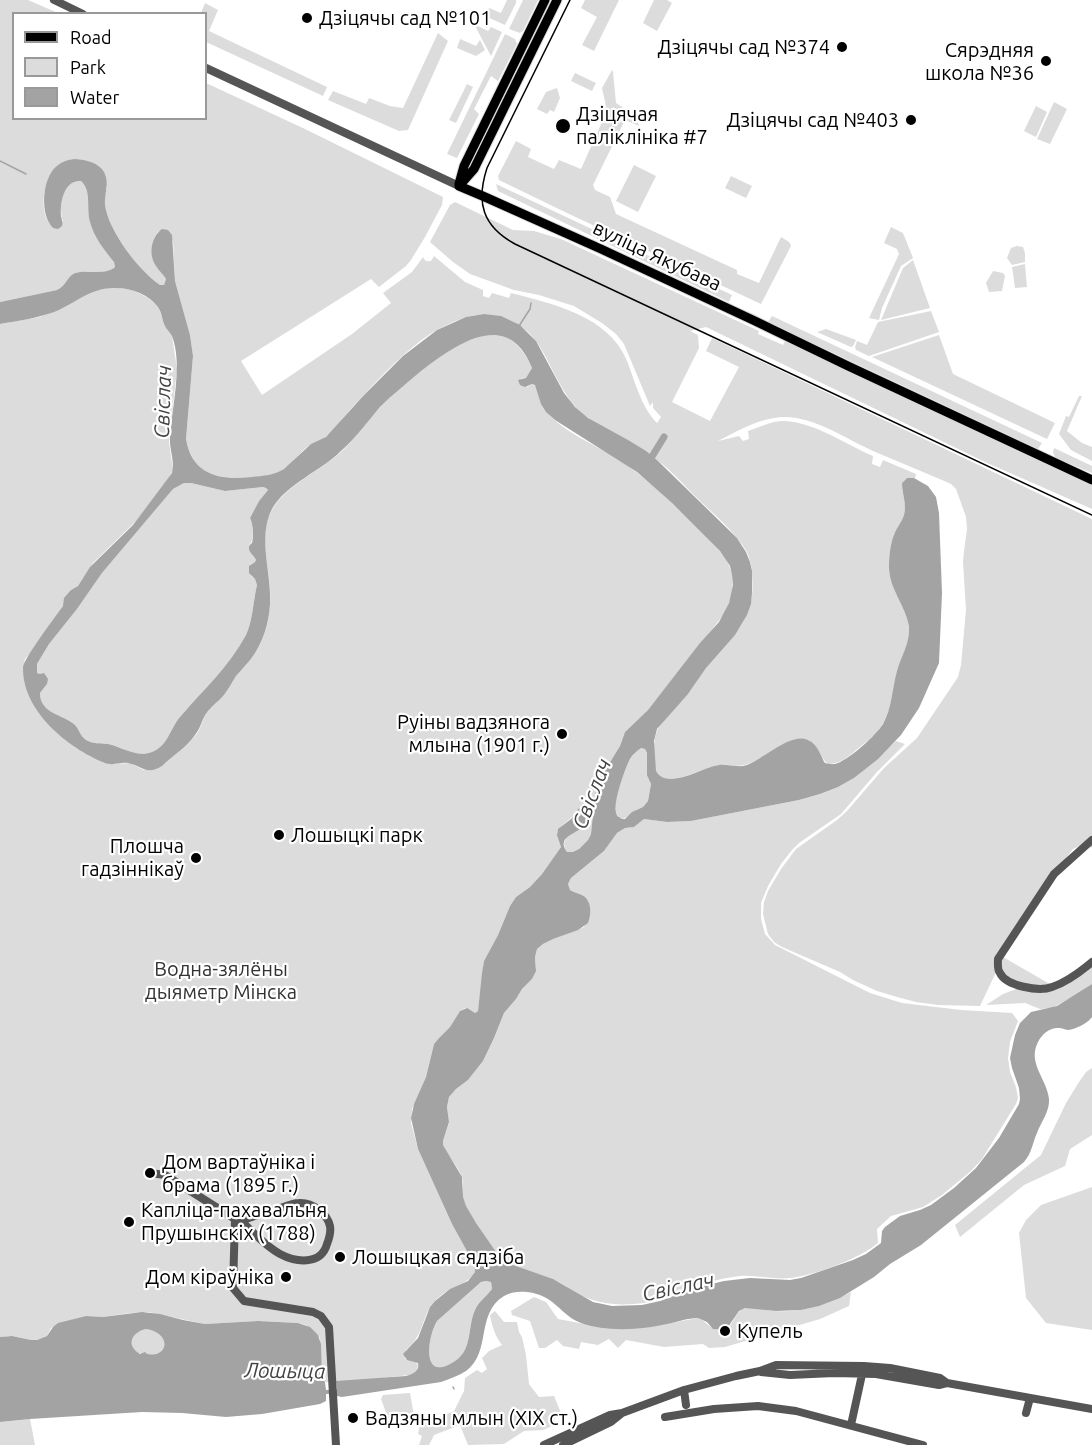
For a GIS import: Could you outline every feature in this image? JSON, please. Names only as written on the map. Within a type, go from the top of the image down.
[{"type":"main road","points":[[459,186],[464,166],[545,0]]},
{"type":"main road","points":[[459,186],[474,169],[557,0]]},
{"type":"main road","name":"вуліца Якубава","points":[[459,186],[600,249],[1092,480]]},
{"type":"street","points":[[54,0],[79,12]]},
{"type":"street","name":"вуліца Якубава","points":[[207,68],[459,186]]},
{"type":"street","points":[[1092,840],[1063,865],[1046,885],[998,959],[998,968],[1004,978],[1025,987],[1039,989],[1050,988],[1063,982],[1092,962]]},
{"type":"street","points":[[150,1173],[165,1175],[238,1220],[282,1255],[308,1261],[321,1255],[330,1237],[327,1220],[320,1211],[313,1205],[299,1202],[238,1220]]},
{"type":"street","points":[[238,1220],[234,1288],[243,1301],[313,1312],[326,1321],[330,1332],[336,1445]]},
{"type":"street","points":[[563,1445],[610,1415],[622,1413],[684,1390],[776,1365],[890,1368],[940,1378],[947,1383],[1092,1409]]},
{"type":"street","points":[[851,1425],[863,1369]]},
{"type":"street","points":[[684,1390],[686,1405]]},
{"type":"street","points":[[1026,1413],[1030,1398]]},
{"type":"street","points":[[665,1417],[714,1409],[758,1406],[796,1411],[851,1425],[893,1441],[923,1445]]},
{"type":"street","points":[[544,1445],[571,1440]]},
{"type":"green space","points":[[0,0],[28,0],[56,12],[12,12],[12,120],[207,120],[207,83],[443,197],[442,205],[425,237],[406,266],[379,287],[371,279],[241,361],[262,395],[352,334],[391,303],[383,293],[412,272],[423,257],[426,261],[431,261],[434,256],[465,282],[483,290],[483,296],[489,298],[492,293],[509,298],[511,293],[561,307],[578,314],[607,333],[619,346],[643,402],[657,423],[661,417],[653,408],[653,402],[650,406],[624,344],[616,334],[574,306],[514,290],[470,274],[430,242],[450,205],[455,202],[513,230],[534,231],[561,239],[759,331],[758,334],[783,345],[785,341],[1092,484],[1092,509],[985,462],[706,327],[690,331],[698,335],[699,348],[672,402],[710,421],[739,367],[706,351],[712,338],[1092,519],[1092,848],[1086,845],[1088,842],[1073,849],[1046,884],[998,959],[998,968],[980,1006],[916,1002],[877,991],[782,947],[768,934],[763,914],[764,902],[781,869],[796,849],[847,811],[884,768],[917,738],[958,677],[966,610],[963,562],[967,529],[966,517],[956,489],[951,484],[873,451],[825,427],[800,419],[787,417],[767,419],[718,441],[739,436],[743,441],[749,439],[748,431],[780,421],[797,423],[819,430],[873,456],[872,464],[880,467],[883,460],[916,474],[915,478],[907,478],[902,483],[905,511],[896,530],[889,559],[892,583],[908,620],[908,640],[883,723],[871,738],[843,760],[828,764],[813,743],[798,739],[745,765],[721,765],[679,778],[663,778],[656,771],[654,759],[658,729],[738,630],[746,616],[752,596],[751,563],[747,552],[736,537],[662,464],[635,445],[588,418],[576,408],[537,342],[517,324],[491,315],[475,315],[435,331],[409,350],[383,374],[326,437],[306,448],[291,464],[270,475],[234,478],[212,475],[201,468],[193,458],[186,439],[193,356],[190,335],[175,281],[173,241],[159,231],[152,243],[154,263],[166,279],[164,285],[160,285],[134,260],[112,227],[105,206],[107,187],[60,164],[49,178],[44,204],[48,221],[53,228],[63,221],[61,202],[63,195],[69,185],[81,181],[86,190],[92,227],[115,267],[102,272],[75,273],[57,290],[0,302]]},
{"type":"green space","points":[[507,0],[516,0],[516,3],[505,25],[485,16],[489,8],[501,13]]},
{"type":"green space","points":[[523,0],[538,0],[520,33],[509,29]]},
{"type":"green space","points":[[585,0],[619,0],[594,51],[582,45],[597,17],[581,8]]},
{"type":"green space","points":[[654,0],[667,0],[672,3],[657,31],[643,23]]},
{"type":"green space","points":[[205,3],[218,10],[209,31],[327,87],[323,96],[207,42],[207,12],[201,12]]},
{"type":"green space","points":[[474,24],[488,31],[491,27],[502,32],[491,56]]},
{"type":"green space","points":[[438,33],[448,41],[408,130],[399,131],[328,100],[333,91],[366,104],[369,98],[403,108]]},
{"type":"green space","points":[[505,34],[515,39],[517,44],[498,81],[491,76],[474,109],[479,114],[457,158],[447,154]]},
{"type":"green space","points":[[460,39],[476,46],[480,40],[485,50],[476,56],[457,48]]},
{"type":"green space","points":[[612,70],[616,103],[635,115],[639,126],[625,120],[593,185],[595,190],[610,197],[616,214],[737,270],[737,274],[759,283],[781,237],[789,242],[791,246],[761,304],[499,180],[498,176],[516,141],[531,149],[528,157],[554,169],[559,160],[581,169],[607,111],[602,88]]},
{"type":"green space","points":[[575,73],[596,83],[592,91],[571,81]]},
{"type":"green space","points":[[467,84],[473,87],[456,123],[449,120]]},
{"type":"green space","points":[[557,88],[560,98],[554,112],[550,110],[547,114],[537,109],[546,92]]},
{"type":"green space","points":[[1054,102],[1067,109],[1050,144],[1037,139]]},
{"type":"green space","points":[[1036,106],[1047,112],[1036,137],[1024,131]]},
{"type":"green space","points":[[634,165],[656,176],[638,212],[616,201]]},
{"type":"green space","points":[[731,176],[752,186],[746,198],[725,188]]},
{"type":"green space","points":[[496,184],[732,295],[729,302],[498,191]]},
{"type":"green space","points":[[891,227],[903,233],[913,258],[901,266],[879,320],[869,318],[899,254],[897,249],[884,243]]},
{"type":"green space","points":[[1023,247],[1025,262],[1012,265],[1007,258],[1011,248]]},
{"type":"green space","points":[[913,260],[930,308],[881,320],[903,268]]},
{"type":"green space","points":[[1025,264],[1027,287],[1015,288],[1012,267]]},
{"type":"green space","points":[[993,271],[1003,273],[1005,276],[1002,291],[989,292],[986,283]]},
{"type":"green space","name":"Водна-зялёны дыяметр Мінска","points":[[114,287],[133,290],[155,303],[172,336],[177,369],[169,442],[173,470],[168,480],[136,521],[93,563],[78,586],[71,590],[63,606],[25,659],[23,668],[26,686],[39,713],[56,732],[77,748],[102,761],[114,764],[130,763],[144,770],[157,767],[163,765],[196,735],[206,713],[226,693],[251,659],[265,633],[270,592],[265,532],[267,521],[278,501],[294,486],[341,452],[374,414],[417,374],[454,347],[473,339],[491,335],[506,337],[515,343],[532,368],[526,378],[520,379],[527,387],[532,384],[536,386],[546,411],[560,425],[615,457],[658,491],[716,547],[727,562],[732,574],[732,591],[725,613],[648,710],[625,732],[595,794],[591,834],[588,840],[574,852],[565,850],[564,843],[571,834],[578,809],[557,832],[561,847],[542,874],[516,897],[510,906],[484,961],[478,1011],[475,1013],[465,1008],[460,1011],[450,1027],[434,1044],[426,1077],[412,1109],[411,1123],[418,1149],[452,1224],[474,1264],[475,1272],[466,1281],[443,1294],[430,1308],[417,1338],[406,1350],[405,1359],[415,1361],[418,1365],[417,1371],[410,1375],[325,1382],[322,1378],[320,1338],[306,1325],[298,1323],[258,1321],[205,1324],[148,1312],[103,1317],[86,1316],[60,1323],[51,1328],[47,1336],[37,1340],[12,1336],[0,1337],[0,324],[40,317],[96,290]]},
{"type":"green space","points":[[931,311],[939,332],[869,356],[856,350],[857,341],[867,345],[878,322]]},
{"type":"green space","points":[[772,316],[1042,443],[1038,449],[769,324]]},
{"type":"green space","points":[[826,329],[856,340],[851,347],[817,332]]},
{"type":"green space","points":[[939,335],[953,374],[1055,423],[1047,439],[872,357]]},
{"type":"green space","points":[[1079,396],[1082,396],[1067,431],[1082,443],[1092,447],[1092,461],[1071,450],[1059,434],[1066,416],[1069,417]]},
{"type":"green space","points":[[1054,448],[1092,466],[1092,473],[1056,458],[1053,453]]},
{"type":"green space","points":[[184,483],[225,491],[263,487],[268,490],[250,518],[253,536],[249,546],[256,560],[250,565],[251,576],[257,585],[248,629],[231,659],[182,714],[169,738],[157,750],[141,754],[108,744],[94,743],[82,737],[70,721],[53,713],[44,705],[40,693],[47,684],[37,673],[37,664],[49,644],[102,573],[173,489]]},
{"type":"green space","points":[[896,741],[905,744],[841,814],[799,843],[781,864],[761,903],[761,919],[765,934],[775,945],[870,993],[902,1003],[1012,1013],[1018,1021],[1010,1042],[1008,1058],[1018,1098],[982,1159],[942,1195],[923,1207],[891,1216],[877,1229],[878,1243],[870,1249],[836,1265],[800,1277],[733,1277],[700,1285],[650,1302],[618,1304],[585,1297],[552,1279],[507,1262],[495,1251],[482,1233],[463,1199],[462,1177],[443,1145],[449,1123],[447,1107],[449,1097],[468,1080],[483,1061],[504,1013],[532,979],[536,967],[537,949],[553,939],[584,927],[589,904],[584,897],[570,890],[568,884],[571,878],[604,851],[617,833],[625,828],[634,827],[644,819],[667,822],[691,821],[820,794],[854,778]]},
{"type":"green space","points":[[641,748],[647,753],[647,771],[651,784],[648,801],[643,807],[622,819],[615,809],[617,796],[634,753]]},
{"type":"green space","points":[[1003,957],[1055,987],[1092,964],[1092,984],[1052,1008],[1040,1009],[1025,1003],[986,1005],[1003,994],[1024,986],[1001,973],[1000,961]]},
{"type":"green space","points":[[1092,1068],[1092,1135],[1070,1149],[1065,1166],[1024,1185],[960,1237],[955,1225],[1041,1155],[1066,1103],[1086,1072]]},
{"type":"green space","points":[[1092,1187],[1092,1330],[1046,1323],[1026,1298],[1019,1233],[1026,1220],[1041,1205]]},
{"type":"green space","points":[[481,1282],[491,1282],[492,1289],[475,1310],[465,1350],[455,1361],[444,1367],[436,1367],[432,1363],[429,1347],[437,1321]]},
{"type":"green space","points":[[851,1292],[849,1306],[820,1319],[725,1347],[709,1348],[703,1344],[664,1347],[626,1340],[618,1348],[609,1339],[598,1345],[581,1342],[579,1349],[563,1346],[557,1340],[545,1348],[539,1348],[530,1321],[512,1315],[511,1311],[534,1297],[546,1302],[558,1319],[590,1325],[643,1328],[698,1318],[713,1328],[723,1330],[730,1325],[738,1313],[746,1308],[774,1311],[804,1309],[833,1301]]},
{"type":"green space","points":[[495,1311],[504,1322],[517,1322],[526,1355],[529,1384],[539,1397],[554,1396],[561,1413],[555,1416],[554,1425],[543,1430],[524,1431],[504,1444],[468,1445],[460,1425],[434,1435],[429,1445],[419,1445],[422,1436],[418,1434],[420,1425],[454,1411],[464,1391],[465,1378],[477,1370],[482,1373],[487,1369],[482,1358],[489,1351],[502,1345],[490,1315]]},
{"type":"green space","points":[[146,1329],[160,1334],[164,1339],[165,1344],[159,1352],[140,1353],[133,1348],[132,1338],[139,1331]]},
{"type":"green space","points":[[410,1393],[414,1416],[388,1418],[381,1399],[383,1395]]},
{"type":"green space","points":[[30,1419],[35,1445],[0,1445],[0,1422]]},
{"type":"water","name":"Лошыца","points":[[75,159],[91,162],[104,172],[107,184],[105,205],[112,226],[134,260],[160,285],[164,285],[166,279],[157,268],[152,256],[153,241],[162,229],[168,230],[172,235],[175,281],[190,335],[193,356],[186,439],[194,461],[209,473],[240,478],[268,475],[284,469],[311,444],[326,437],[403,356],[437,330],[466,317],[484,314],[501,316],[520,325],[536,341],[564,393],[575,407],[588,418],[646,451],[737,538],[746,552],[752,571],[751,604],[735,635],[657,729],[654,741],[656,771],[661,777],[677,778],[719,765],[747,765],[783,744],[798,739],[805,739],[813,743],[825,763],[835,764],[850,756],[875,734],[883,724],[888,712],[897,671],[909,633],[905,612],[892,583],[889,567],[893,539],[905,511],[902,483],[907,478],[914,478],[928,486],[936,497],[939,513],[942,593],[939,663],[919,708],[901,735],[878,759],[854,778],[820,794],[691,821],[667,822],[644,819],[634,827],[625,828],[617,833],[604,851],[571,878],[568,884],[570,890],[585,897],[589,903],[588,923],[537,949],[536,971],[532,979],[504,1013],[483,1061],[468,1080],[449,1097],[447,1107],[449,1122],[443,1145],[462,1177],[466,1206],[496,1252],[513,1265],[553,1279],[593,1302],[612,1306],[642,1305],[660,1301],[695,1288],[724,1281],[750,1278],[790,1280],[801,1278],[853,1260],[881,1243],[882,1231],[885,1227],[900,1216],[931,1205],[976,1168],[999,1138],[1019,1104],[1019,1088],[1010,1058],[1020,1023],[1031,1012],[1057,1006],[1092,984],[1092,1017],[1082,1025],[1068,1030],[1056,1028],[1049,1030],[1038,1042],[1035,1050],[1036,1064],[1048,1092],[1049,1103],[1024,1162],[921,1245],[840,1298],[819,1306],[801,1310],[776,1311],[745,1308],[739,1311],[728,1327],[723,1330],[713,1329],[707,1322],[698,1318],[646,1328],[612,1329],[576,1321],[538,1294],[514,1292],[504,1296],[489,1313],[479,1354],[474,1363],[463,1373],[441,1382],[342,1397],[337,1394],[326,1394],[326,1401],[320,1404],[262,1414],[226,1417],[142,1412],[0,1422],[0,1337],[12,1336],[37,1340],[47,1336],[58,1323],[86,1316],[103,1317],[142,1312],[205,1324],[258,1321],[298,1323],[310,1327],[318,1335],[321,1344],[322,1378],[326,1390],[337,1389],[336,1381],[406,1376],[417,1370],[418,1363],[407,1360],[403,1354],[418,1338],[430,1307],[450,1289],[468,1281],[475,1272],[474,1264],[452,1224],[418,1149],[411,1118],[414,1104],[426,1077],[434,1044],[450,1027],[460,1011],[467,1008],[475,1013],[478,1011],[484,961],[510,906],[516,897],[542,874],[561,847],[557,835],[558,829],[583,806],[588,808],[589,817],[586,824],[569,836],[564,845],[567,852],[573,852],[588,840],[591,834],[595,794],[625,732],[648,710],[719,622],[729,603],[733,585],[730,566],[720,551],[672,503],[637,472],[555,420],[541,404],[535,385],[525,387],[520,385],[518,380],[526,378],[532,368],[522,350],[509,339],[496,335],[481,336],[465,342],[421,371],[380,407],[341,451],[278,500],[272,509],[266,532],[270,604],[265,633],[251,659],[236,676],[224,695],[208,711],[197,732],[188,743],[162,766],[152,770],[128,763],[105,763],[76,748],[50,726],[39,713],[30,698],[23,667],[34,646],[63,606],[64,598],[78,586],[90,567],[133,525],[172,473],[170,437],[177,359],[172,336],[165,326],[159,309],[149,298],[132,290],[113,288],[97,291],[54,312],[0,324],[0,302],[57,290],[75,273],[101,272],[115,267],[92,228],[86,190],[81,181],[71,184],[64,193],[61,210],[62,226],[58,229],[53,228],[46,216],[44,201],[48,179],[58,165]],"holes":[[[184,483],[191,483],[225,491],[263,487],[268,490],[250,518],[253,537],[249,549],[256,560],[249,566],[249,573],[257,585],[252,617],[246,635],[224,668],[180,717],[162,746],[152,752],[141,754],[86,740],[75,725],[48,709],[41,700],[40,693],[48,679],[44,673],[37,673],[37,664],[49,644],[102,573],[173,489]],[[641,748],[647,753],[647,775],[651,784],[648,801],[643,807],[622,819],[617,816],[616,812],[618,793],[630,759]],[[481,1282],[491,1282],[492,1289],[475,1310],[465,1350],[455,1361],[444,1367],[436,1367],[432,1363],[429,1347],[437,1321]],[[146,1329],[160,1335],[163,1339],[163,1349],[155,1354],[145,1352],[140,1354],[135,1350],[132,1339]]]},
{"type":"waterway","points":[[0,161],[26,174]]},
{"type":"waterway","points":[[519,326],[530,309],[531,303]]},
{"type":"waterway","points":[[648,463],[664,437]]},
{"type":"tram line","points":[[570,0],[487,168],[482,202],[489,221],[495,229],[515,244],[1092,515]]},
{"type":"place","name":"Дзіцячы сад №101","points":[[307,18]]},
{"type":"place","name":"Дзіцячы сад №374","points":[[842,47]]},
{"type":"place","name":"Сярэдняя школа №36","points":[[1046,61]]},
{"type":"place","name":"Дзіцячы сад №403","points":[[911,120]]},
{"type":"place","name":"Дзіцячая паліклініка #7","points":[[563,126]]},
{"type":"place","name":"Руіны вадзянога млына (1901 г.)","points":[[562,734]]},
{"type":"place","name":"Лошыцкі парк","points":[[279,835]]},
{"type":"place","name":"Плошча гадзіннікаў","points":[[196,858]]},
{"type":"place","name":"Дом вартаўніка і брама (1895 г.)","points":[[150,1173]]},
{"type":"place","name":"Капліца-пахавальня Прушынскіх (1788)","points":[[129,1222]]},
{"type":"place","name":"Лошыцкая сядзіба","points":[[340,1257]]},
{"type":"place","name":"Дом кіраўніка","points":[[286,1277]]},
{"type":"place","name":"Купель","points":[[725,1331]]},
{"type":"place","name":"Вадзяны млын (XIX ст.)","points":[[353,1418]]},
{"type":"water label","name":"Свіслач","points":[[163,402]]},
{"type":"water label","name":"Свіслач","points":[[592,794]]},
{"type":"water label","name":"Свіслач","points":[[678,1287]]}]
